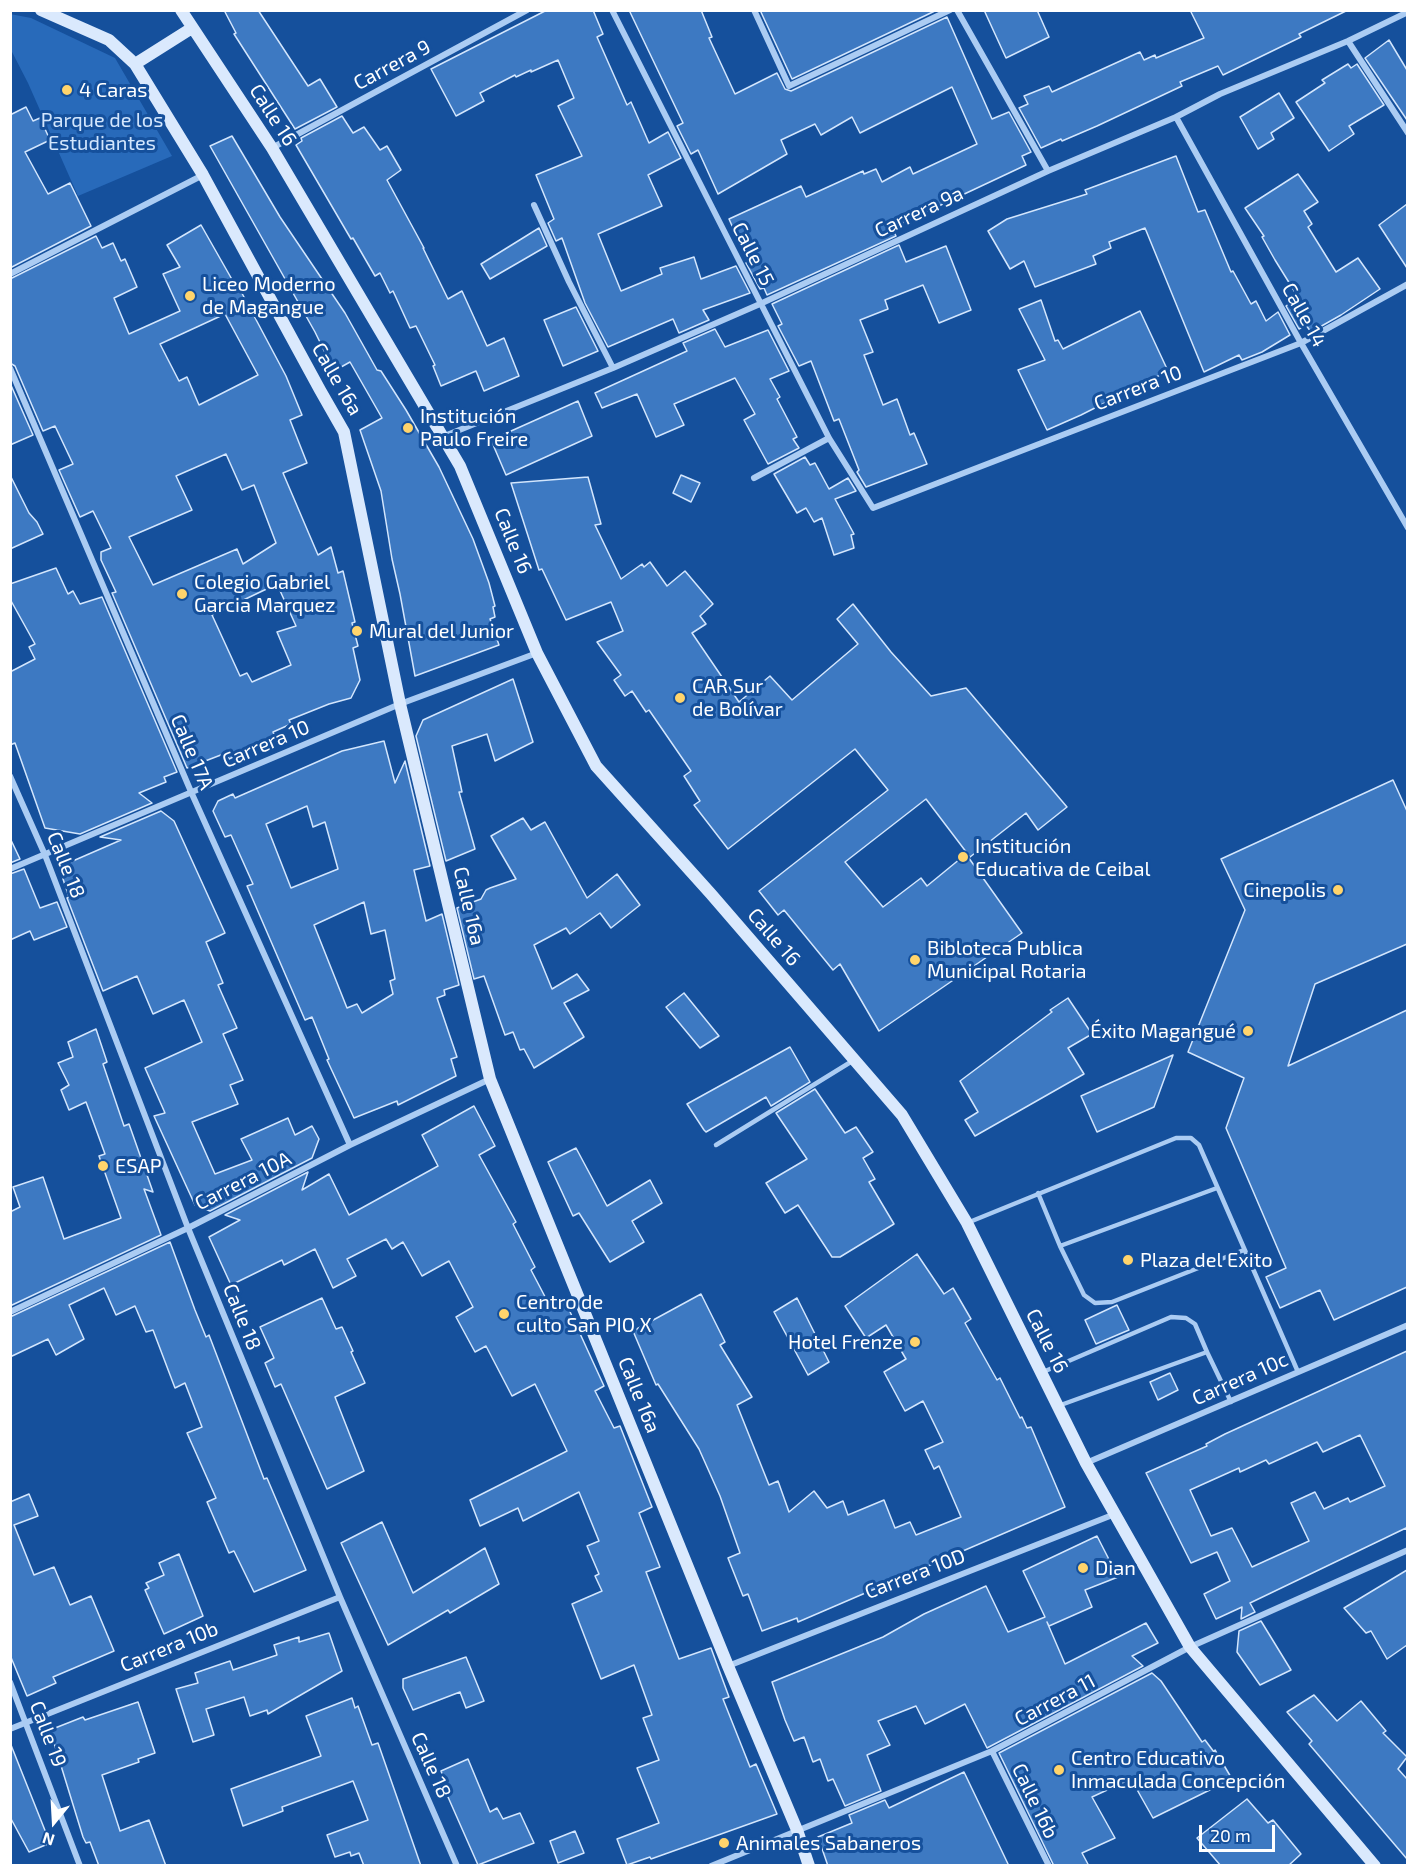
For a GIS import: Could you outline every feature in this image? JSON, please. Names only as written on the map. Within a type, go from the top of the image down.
[{"type":"main road","name":"Calle 16a","points":[[41,10],[108,40],[135,64],[203,175],[314,380],[345,432],[400,704],[490,1079],[728,1666],[797,1830],[809,1866]]},
{"type":"main road","name":"Calle 16","points":[[181,10],[272,148],[460,466],[537,653],[596,766],[711,894],[902,1115],[967,1223],[1086,1463],[1190,1647],[1375,1866]]},
{"type":"main road","points":[[135,64],[192,28]]},
{"type":"street","name":"Carrera 9","points":[[272,148],[527,10]]},
{"type":"street","name":"Calle 15","points":[[612,10],[829,438],[873,508]]},
{"type":"street","points":[[754,10],[789,86],[950,10]]},
{"type":"street","points":[[957,10],[1048,171]]},
{"type":"street","name":"Carrera 9a","points":[[442,437],[613,368],[760,304],[1048,171],[1176,117],[1220,94],[1348,41],[1407,12]]},
{"type":"street","points":[[1348,41],[1407,134]]},
{"type":"street","name":"Calle 14","points":[[1176,117],[1407,528]]},
{"type":"street","points":[[10,274],[203,175]]},
{"type":"street","points":[[534,205],[569,282],[613,368]]},
{"type":"street","name":"Carrera 10","points":[[873,508],[1301,343],[1407,284]]},
{"type":"street","name":"Calle 17A","points":[[10,368],[192,794],[350,1145]]},
{"type":"street","points":[[754,478],[829,438]]},
{"type":"street","name":"Carrera 10","points":[[10,869],[192,794],[400,704],[537,653]]},
{"type":"street","name":"Calle 18","points":[[10,776],[45,855],[188,1228],[340,1597],[458,1866]]},
{"type":"street","name":"Carrera 10A","points":[[10,1312],[188,1228],[350,1145],[490,1079]]},
{"type":"street","name":"Carrera 10c","points":[[1086,1463],[1407,1325]]},
{"type":"street","name":"Carrera 10D","points":[[728,1666],[1115,1514]]},
{"type":"street","name":"Carrera 11","points":[[711,1866],[992,1751],[1190,1647],[1407,1550]]},
{"type":"street","name":"Carrera 10b","points":[[10,1729],[340,1597]]},
{"type":"street","name":"Calle 19","points":[[10,1682],[80,1866]]},
{"type":"street","name":"Calle 16b","points":[[992,1751],[1049,1866]]},
{"type":"lane","points":[[716,1145],[854,1060]]},
{"type":"lane","points":[[967,1223],[1176,1137],[1191,1138],[1199,1145],[1298,1372]]},
{"type":"lane","points":[[1060,1246],[1217,1188]]},
{"type":"lane","points":[[1038,1193],[1084,1295],[1095,1303],[1112,1302],[1245,1250]]},
{"type":"lane","points":[[1041,1374],[1171,1317],[1186,1318],[1195,1324],[1231,1402]]},
{"type":"lane","points":[[1058,1406],[1207,1352]]},
{"type":"green space","name":"Parque de los Estudiantes","points":[[10,14],[31,18],[115,58],[172,156],[78,196],[11,50]]},
{"type":"building","points":[[224,10],[258,10],[308,86],[320,79],[337,107],[295,129],[234,34],[236,33]]},
{"type":"building","points":[[547,10],[593,10],[603,34],[597,37],[627,105],[631,102],[649,143],[668,132],[681,158],[648,175],[662,206],[598,234],[621,291],[662,274],[660,268],[694,257],[701,279],[736,266],[750,293],[703,310],[709,320],[679,333],[673,319],[608,347],[585,303],[562,238],[556,241],[548,223],[554,219],[536,175],[582,156],[558,106],[574,98],[558,60],[531,72],[531,70],[516,77],[515,75],[480,93],[484,101],[456,116],[431,69]]},
{"type":"building","points":[[629,10],[701,10],[712,37],[709,38],[735,94],[777,73],[785,89],[791,91],[947,17],[992,119],[1009,112],[1031,152],[1022,156],[1026,165],[892,228],[896,236],[767,295],[764,288],[760,289],[746,263],[748,262],[729,219],[801,186],[806,197],[863,171],[864,174],[876,169],[882,182],[910,167],[913,174],[977,144],[952,87],[860,133],[852,117],[821,135],[815,124],[781,140],[787,154],[718,194],[698,150],[691,154],[677,126],[683,123]]},
{"type":"building","points":[[760,10],[937,10],[792,79]]},
{"type":"building","points":[[984,10],[1037,10],[1049,37],[1006,58]]},
{"type":"building","points":[[1190,10],[1348,10],[1299,34],[1301,37],[1223,75],[1218,66],[1180,82],[1182,86],[1097,126],[1041,148],[1019,108],[1028,104],[1024,96],[1049,86],[1052,92],[1140,52],[1144,60],[1155,55],[1156,58],[1204,38]]},
{"type":"building","points":[[1389,40],[1407,70],[1407,120],[1365,58]]},
{"type":"building","points":[[1348,64],[1351,68],[1357,64],[1384,105],[1349,126],[1354,134],[1329,151],[1296,102],[1325,83],[1322,80]]},
{"type":"building","points":[[1279,93],[1294,118],[1271,133],[1274,139],[1258,149],[1240,117]]},
{"type":"building","points":[[26,107],[33,121],[40,118],[50,140],[25,152],[48,194],[70,183],[91,226],[10,268],[10,115]]},
{"type":"building","points":[[342,116],[353,133],[364,127],[380,150],[387,146],[401,170],[387,180],[424,248],[448,299],[462,291],[487,346],[504,338],[519,376],[484,391],[476,371],[441,386],[433,366],[435,365],[416,326],[410,328],[393,291],[390,293],[380,273],[375,276],[296,145],[302,141],[301,138]]},
{"type":"building","points":[[232,136],[280,217],[345,313],[377,370],[381,371],[406,410],[439,467],[473,539],[489,583],[495,606],[493,607],[495,617],[490,619],[499,645],[415,676],[381,491],[360,430],[382,418],[350,362],[334,371],[315,332],[210,146]]},
{"type":"building","points":[[1176,156],[1198,212],[1205,210],[1231,272],[1233,271],[1251,304],[1256,301],[1266,321],[1278,312],[1290,335],[1262,352],[1242,360],[1239,355],[1204,372],[1145,228],[1109,242],[1111,248],[1093,256],[1096,264],[1035,287],[1024,261],[1010,269],[988,231],[1007,219],[1087,194],[1085,190]]},
{"type":"building","points":[[1298,174],[1318,202],[1304,211],[1312,224],[1308,227],[1336,272],[1358,258],[1380,289],[1311,332],[1306,325],[1299,329],[1286,306],[1298,297],[1262,237],[1264,236],[1245,208]]},
{"type":"building","points":[[1407,204],[1407,268],[1379,225]]},
{"type":"building","points":[[201,225],[234,283],[236,282],[286,376],[302,415],[290,420],[307,463],[283,473],[318,555],[331,547],[338,573],[343,571],[355,622],[352,623],[358,646],[353,648],[360,680],[351,698],[289,720],[291,724],[273,732],[275,737],[229,759],[226,753],[187,768],[112,593],[116,592],[101,560],[101,552],[111,548],[93,511],[80,517],[59,470],[73,464],[55,426],[43,431],[15,366],[10,363],[10,279],[96,236],[102,248],[113,243],[121,261],[125,259],[137,287],[114,298],[129,334],[180,311],[163,274],[180,267],[167,245]],"holes":[[[225,314],[258,375],[199,405],[187,377],[179,381],[160,344]],[[226,454],[242,490],[254,485],[276,543],[243,564],[237,549],[153,585],[129,537],[192,510],[176,476]],[[277,584],[296,626],[277,632],[291,665],[252,682],[247,673],[240,676],[212,615]]]},
{"type":"building","points":[[539,228],[547,246],[490,279],[481,264]]},
{"type":"building","points":[[899,245],[906,262],[946,246],[971,310],[939,323],[923,285],[885,300],[888,309],[860,320],[873,352],[864,355],[883,405],[897,399],[910,435],[914,433],[927,464],[866,487],[857,472],[859,470],[839,419],[834,421],[811,361],[799,366],[778,326],[782,324],[772,304]]},
{"type":"building","points":[[1041,300],[1055,341],[1058,340],[1063,349],[1140,311],[1168,371],[1047,430],[1018,370],[1045,360],[1019,309]]},
{"type":"building","points":[[576,307],[598,351],[563,366],[544,320]]},
{"type":"building","points":[[715,329],[725,347],[768,330],[789,371],[770,379],[780,397],[777,399],[797,437],[793,439],[799,448],[768,464],[744,420],[755,414],[735,378],[674,404],[684,425],[656,437],[637,394],[602,408],[595,393],[687,351],[683,343]]},
{"type":"building","points":[[10,383],[33,435],[10,445]]},
{"type":"building","points":[[578,401],[592,436],[506,475],[491,440]]},
{"type":"building","points":[[805,457],[810,465],[815,463],[829,489],[848,478],[856,491],[835,499],[854,534],[851,535],[854,548],[834,555],[822,518],[814,522],[806,508],[797,513],[774,474]]},
{"type":"building","points":[[10,475],[29,513],[43,534],[10,549]]},
{"type":"building","points":[[681,475],[700,483],[691,502],[673,493]]},
{"type":"building","points":[[588,477],[601,524],[595,525],[621,579],[642,564],[644,567],[650,562],[667,586],[685,571],[713,604],[700,616],[706,624],[692,633],[739,702],[770,676],[792,700],[858,644],[837,619],[853,604],[891,652],[931,696],[966,688],[1067,807],[1038,830],[1026,813],[970,857],[926,799],[845,862],[883,907],[921,878],[927,886],[966,854],[1022,933],[879,1031],[840,964],[833,970],[784,910],[778,915],[759,891],[888,790],[855,749],[728,849],[694,805],[700,801],[684,776],[691,771],[649,710],[646,712],[632,691],[625,696],[614,680],[621,675],[597,642],[623,631],[611,602],[566,620],[542,569],[539,570],[511,483]]},
{"type":"building","points":[[56,568],[68,594],[73,591],[80,604],[102,597],[177,772],[164,777],[166,782],[139,793],[152,803],[80,834],[45,828],[15,743],[10,745],[10,672],[35,659],[29,647],[35,644],[10,599],[10,584]]},
{"type":"building","points":[[513,679],[533,742],[495,761],[487,734],[452,746],[462,792],[459,792],[475,849],[446,861],[416,736],[423,720]]},
{"type":"building","points":[[384,741],[395,783],[405,761],[430,866],[414,870],[426,921],[442,914],[459,985],[444,990],[445,995],[437,998],[457,1057],[451,1059],[456,1076],[398,1105],[397,1101],[354,1118],[327,1060],[329,1059],[312,1017],[305,1020],[247,886],[253,884],[231,835],[225,837],[213,811],[218,801],[233,794],[235,798],[342,751]],"holes":[[[307,806],[313,827],[325,822],[338,869],[291,888],[266,824]],[[364,902],[371,934],[385,930],[395,979],[390,981],[393,994],[362,1013],[357,1004],[347,1008],[314,925]]]},
{"type":"building","name":"Éxito Magangué","points":[[1393,780],[1407,811],[1407,944],[1315,984],[1288,1066],[1407,1010],[1407,1287],[1334,1320],[1320,1290],[1280,1308],[1266,1277],[1286,1268],[1226,1128],[1244,1078],[1188,1052],[1245,910],[1221,859]]},
{"type":"building","points":[[161,811],[174,821],[225,933],[206,942],[223,983],[218,985],[237,1028],[223,1034],[243,1080],[230,1085],[238,1104],[192,1122],[215,1174],[252,1160],[241,1139],[288,1118],[295,1135],[312,1126],[319,1139],[312,1158],[210,1211],[195,1205],[154,1116],[165,1113],[145,1068],[202,1042],[184,1000],[153,1014],[137,976],[103,991],[67,898],[69,897],[59,867],[121,840],[100,837]]},
{"type":"building","points":[[523,818],[531,830],[545,822],[587,898],[617,874],[640,905],[611,928],[600,913],[570,934],[566,928],[534,945],[552,989],[577,974],[589,990],[564,1003],[584,1037],[534,1068],[524,1049],[520,1050],[513,1032],[505,1035],[484,976],[474,979],[457,908],[481,899],[486,890],[490,888],[516,879],[491,836]]},
{"type":"building","points":[[10,838],[20,859],[10,863]]},
{"type":"building","points":[[24,869],[40,908],[57,902],[67,927],[34,940],[30,931],[10,940],[10,874]]},
{"type":"building","points":[[684,993],[719,1036],[700,1048],[666,1007]]},
{"type":"building","points":[[1068,998],[1092,1034],[1068,1048],[1084,1074],[975,1136],[965,1120],[978,1112],[960,1081]]},
{"type":"building","name":"ESAP","points":[[96,1029],[107,1062],[103,1064],[124,1126],[129,1124],[153,1192],[144,1189],[161,1235],[10,1306],[10,1212],[20,1207],[13,1187],[43,1177],[64,1239],[121,1218],[99,1156],[105,1154],[86,1102],[69,1110],[61,1090],[69,1085],[58,1063],[73,1057],[68,1042]]},
{"type":"building","points":[[790,1047],[810,1082],[771,1106],[766,1097],[706,1132],[704,1130],[687,1104]]},
{"type":"building","points":[[1173,1055],[1154,1107],[1097,1132],[1081,1096]]},
{"type":"building","points":[[815,1089],[845,1133],[856,1127],[873,1152],[863,1158],[875,1179],[869,1182],[894,1224],[840,1257],[832,1257],[798,1205],[785,1213],[766,1183],[807,1159],[776,1113]]},
{"type":"building","points":[[474,1106],[495,1146],[479,1155],[516,1222],[513,1224],[535,1267],[531,1270],[552,1310],[566,1303],[604,1386],[595,1391],[614,1428],[620,1426],[652,1507],[639,1513],[660,1567],[646,1572],[679,1659],[711,1648],[729,1697],[723,1699],[750,1767],[756,1764],[777,1814],[651,1859],[650,1857],[627,1865],[617,1839],[659,1823],[637,1768],[659,1760],[643,1718],[652,1715],[634,1665],[601,1679],[572,1604],[602,1591],[595,1576],[599,1574],[587,1546],[599,1541],[579,1492],[523,1521],[518,1508],[480,1526],[470,1500],[567,1451],[535,1384],[512,1396],[486,1346],[475,1352],[456,1317],[473,1307],[449,1261],[422,1276],[403,1242],[392,1249],[386,1239],[347,1259],[356,1276],[333,1288],[315,1249],[284,1265],[282,1260],[231,1285],[209,1237],[240,1220],[225,1215],[308,1172],[302,1190],[329,1174],[349,1215],[438,1166],[422,1135]]},
{"type":"building","points":[[576,1148],[607,1206],[650,1180],[662,1203],[632,1221],[644,1242],[610,1262],[579,1213],[573,1216],[548,1162]]},
{"type":"building","points":[[170,1242],[206,1337],[209,1335],[264,1479],[267,1478],[306,1570],[254,1592],[234,1551],[229,1553],[207,1502],[216,1498],[187,1433],[202,1427],[185,1383],[175,1388],[153,1330],[146,1332],[135,1306],[116,1315],[104,1288],[69,1305],[84,1339],[56,1355],[48,1339],[10,1357],[10,1317]]},
{"type":"building","points":[[917,1254],[944,1294],[953,1288],[971,1319],[965,1323],[997,1380],[1000,1378],[1020,1418],[1022,1417],[1027,1428],[1031,1427],[1065,1507],[798,1622],[797,1618],[762,1631],[748,1594],[743,1596],[728,1558],[740,1553],[720,1496],[699,1449],[658,1384],[656,1385],[633,1331],[701,1294],[725,1342],[720,1345],[752,1397],[737,1405],[769,1485],[778,1481],[789,1512],[814,1491],[827,1508],[843,1501],[848,1515],[884,1500],[895,1528],[910,1522],[916,1535],[961,1517],[939,1466],[934,1469],[925,1450],[943,1442],[923,1401],[905,1411],[884,1372],[906,1359],[886,1325],[866,1338],[845,1306]]},
{"type":"building","points":[[322,1298],[336,1329],[342,1327],[365,1383],[335,1397],[364,1471],[327,1489],[281,1384],[275,1387],[265,1363],[274,1358],[260,1327]]},
{"type":"building","points":[[797,1298],[829,1362],[808,1375],[774,1312]]},
{"type":"building","points":[[1117,1305],[1129,1330],[1096,1344],[1085,1320]]},
{"type":"building","points":[[1407,1351],[1407,1531],[1406,1528],[1250,1603],[1255,1612],[1241,1619],[1242,1607],[1216,1619],[1204,1594],[1230,1581],[1217,1552],[1191,1563],[1146,1473],[1207,1446],[1206,1444]],"holes":[[[1360,1435],[1385,1486],[1350,1502],[1348,1498],[1324,1509],[1315,1492],[1291,1503],[1309,1541],[1252,1567],[1232,1528],[1211,1536],[1190,1490],[1239,1468],[1240,1472],[1266,1460],[1269,1464],[1317,1442],[1323,1452]]]},
{"type":"building","points":[[1170,1373],[1178,1390],[1158,1400],[1150,1382]]},
{"type":"building","points":[[29,1494],[38,1516],[14,1525],[34,1575],[54,1567],[70,1605],[91,1596],[114,1651],[53,1677],[56,1683],[27,1696],[10,1655],[10,1502]]},
{"type":"building","points":[[382,1522],[413,1593],[485,1548],[499,1584],[450,1613],[448,1610],[388,1645],[341,1543]]},
{"type":"building","points":[[1097,1536],[1118,1577],[1085,1590],[1092,1607],[1049,1626],[1047,1622],[1065,1664],[1146,1623],[1158,1643],[1132,1656],[1143,1666],[987,1748],[965,1704],[925,1724],[916,1706],[878,1721],[890,1745],[867,1755],[881,1791],[845,1806],[833,1779],[828,1781],[820,1759],[813,1762],[804,1737],[794,1741],[772,1682],[883,1637],[924,1614],[986,1586],[1008,1632],[1045,1617],[1023,1571]]},
{"type":"building","points":[[179,1554],[203,1616],[164,1634],[145,1590],[149,1588],[146,1583],[164,1575],[159,1563]]},
{"type":"building","points":[[1407,1570],[1407,1645],[1387,1659],[1371,1631],[1366,1633],[1344,1608]]},
{"type":"building","points":[[1261,1621],[1291,1670],[1260,1685],[1237,1652],[1239,1631]]},
{"type":"building","points":[[329,1633],[342,1671],[268,1714],[267,1710],[250,1716],[244,1697],[206,1709],[214,1735],[193,1742],[176,1689],[198,1683],[195,1673],[230,1661],[233,1670],[277,1655],[274,1645],[299,1637],[299,1642]]},
{"type":"building","points":[[466,1657],[484,1701],[466,1708],[460,1692],[413,1710],[403,1688],[403,1679]]},
{"type":"building","points":[[1152,1673],[1161,1681],[1202,1742],[1205,1740],[1214,1752],[1215,1750],[1232,1779],[1153,1818],[1131,1779],[1092,1797],[1115,1838],[1082,1853],[1089,1866],[1054,1866],[999,1753]]},
{"type":"building","points":[[1314,1695],[1337,1721],[1361,1701],[1386,1731],[1383,1733],[1407,1757],[1398,1769],[1407,1779],[1407,1859],[1309,1744],[1312,1741],[1287,1712]]},
{"type":"building","points":[[352,1698],[355,1708],[358,1706],[372,1745],[378,1743],[421,1866],[364,1866],[359,1853],[351,1856],[350,1852],[335,1857],[327,1835],[368,1820],[353,1781],[282,1807],[283,1811],[243,1826],[231,1789],[321,1756],[306,1716]]},
{"type":"building","points":[[138,1702],[155,1753],[138,1759],[139,1762],[102,1775],[120,1831],[149,1820],[166,1866],[99,1866],[90,1842],[86,1843],[83,1837],[50,1730],[83,1717],[85,1720]]},
{"type":"building","points":[[11,1745],[50,1843],[29,1852],[10,1817]]},
{"type":"building","points":[[468,1759],[490,1812],[497,1808],[503,1819],[520,1813],[534,1843],[478,1865],[448,1797],[441,1771]]},
{"type":"building","points":[[964,1772],[1009,1866],[828,1866],[818,1837],[852,1823],[849,1815],[885,1800],[889,1808]]},
{"type":"building","points":[[1247,1799],[1268,1823],[1273,1820],[1301,1854],[1288,1866],[1221,1866],[1197,1838]]},
{"type":"building","points":[[575,1831],[584,1853],[558,1863],[550,1841]]},
{"type":"place","name":"4 Caras","points":[[67,90]]},
{"type":"place","name":"Liceo Moderno de Magangue","points":[[190,296]]},
{"type":"place","name":"Institución Paulo Freire","points":[[408,428]]},
{"type":"place","name":"Colegio Gabriel Garcia Marquez","points":[[182,594]]},
{"type":"place","name":"Mural del Junior","points":[[357,631]]},
{"type":"place","name":"CAR Sur de Bolívar","points":[[680,698]]},
{"type":"place","name":"Institución Educativa de Ceibal","points":[[963,857]]},
{"type":"place","name":"Cinepolis","points":[[1338,890]]},
{"type":"place","name":"Bibloteca Publica Municipal Rotaria","points":[[915,960]]},
{"type":"place","name":"Éxito Magangué","points":[[1248,1031]]},
{"type":"place","name":"ESAP","points":[[103,1166]]},
{"type":"place","name":"Plaza del Exito","points":[[1128,1260]]},
{"type":"place","name":"Centro de culto San PIO X","points":[[504,1314]]},
{"type":"place","name":"Hotel Frenze","points":[[915,1342]]},
{"type":"place","name":"Dian","points":[[1083,1568]]},
{"type":"place","name":"Centro Educativo Inmaculada Concepción","points":[[1059,1770]]},
{"type":"place","name":"Animales Sabaneros","points":[[724,1843]]}]
